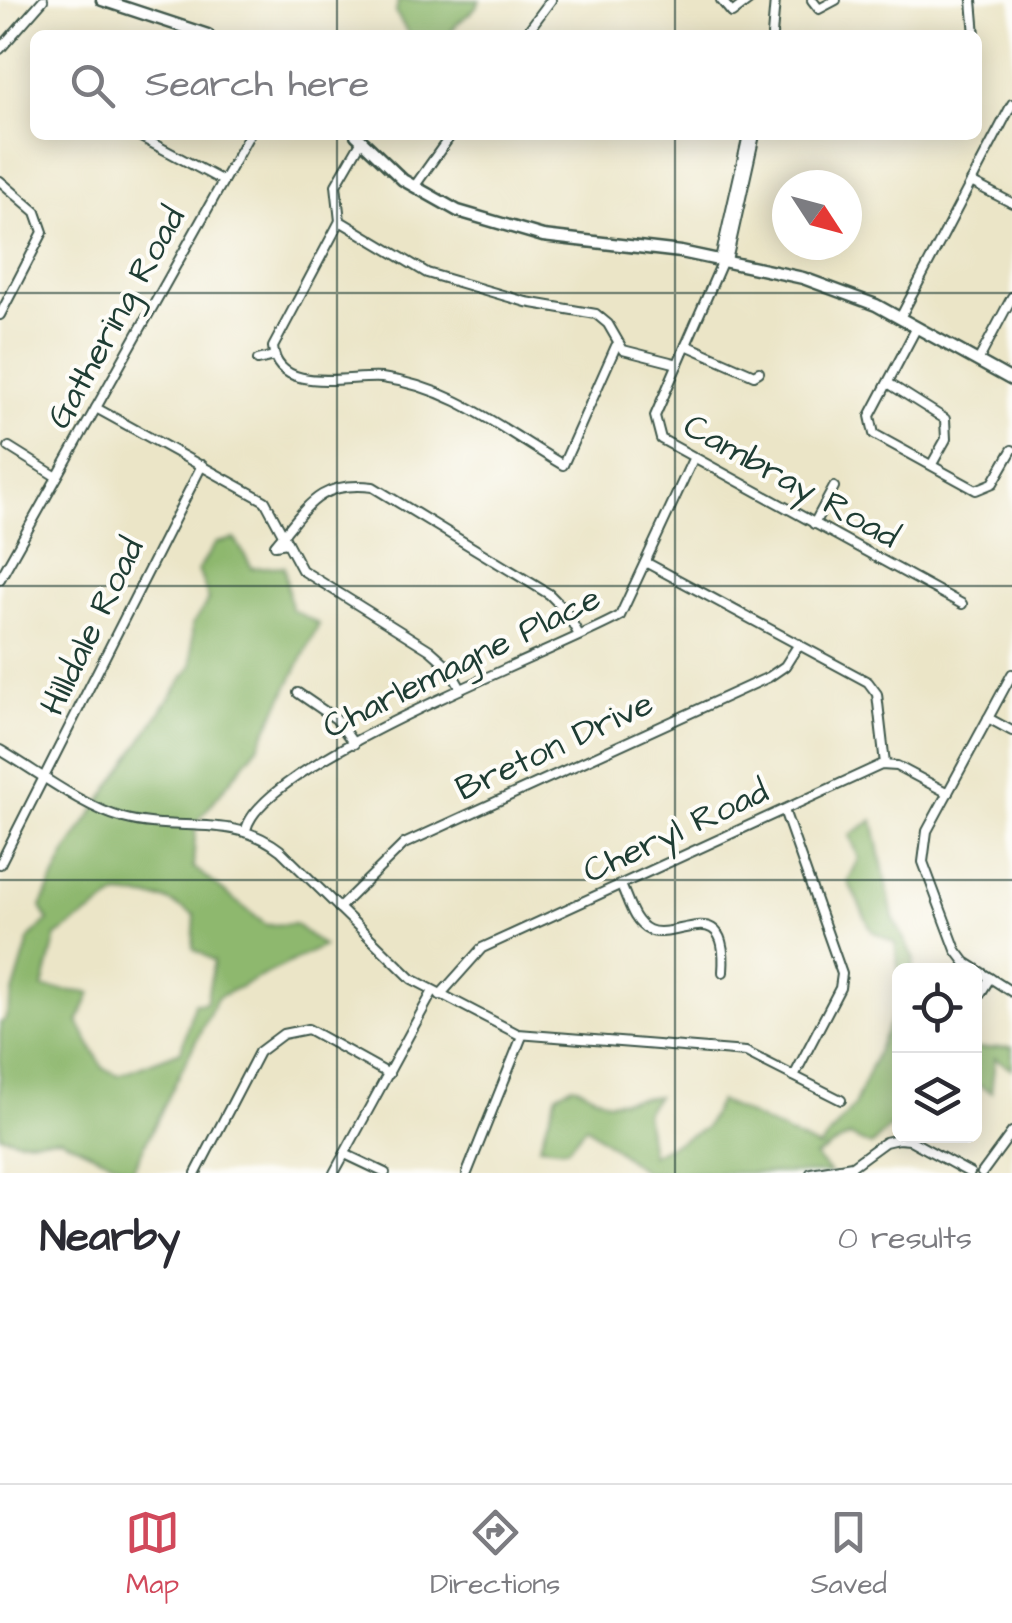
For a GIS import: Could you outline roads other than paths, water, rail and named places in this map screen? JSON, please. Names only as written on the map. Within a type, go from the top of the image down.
[{"type":"main road","points":[[102,0],[122,3],[195,30]]},
{"type":"main road","points":[[361,140],[414,187],[458,211],[543,236],[723,260],[847,292],[1012,380]]},
{"type":"street","points":[[0,49],[44,0]]},
{"type":"street","points":[[529,30],[550,0]]},
{"type":"street","points":[[721,0],[732,13],[749,1],[774,3],[772,30]]},
{"type":"street","points":[[812,0],[818,9],[836,0]]},
{"type":"street","points":[[972,0],[975,30]]},
{"type":"street","points":[[900,318],[1012,104]]},
{"type":"street","points":[[146,140],[223,181]]},
{"type":"street","name":"Gathering Road","points":[[0,579],[246,140]]},
{"type":"street","points":[[274,356],[274,343],[340,221],[335,190],[358,140]]},
{"type":"street","points":[[414,187],[448,140]]},
{"type":"street","name":"Cambray Road","points":[[751,140],[723,260],[654,424],[664,442],[693,459],[962,604]]},
{"type":"street","points":[[0,182],[36,212],[43,232],[0,315]]},
{"type":"street","points":[[971,182],[1012,204]]},
{"type":"street","points":[[274,356],[302,378],[378,378],[438,389],[563,465],[616,346],[608,324],[596,314],[526,302],[427,273],[340,221]]},
{"type":"street","points":[[978,361],[1012,297]]},
{"type":"street","points":[[917,327],[870,416],[871,428],[882,440],[967,486],[984,490],[996,480],[1012,450]]},
{"type":"street","points":[[686,345],[754,374],[759,372]]},
{"type":"street","points":[[616,346],[678,364]]},
{"type":"street","points":[[258,360],[274,356]]},
{"type":"street","points":[[888,382],[946,419],[946,438],[932,464]]},
{"type":"street","points":[[96,408],[265,501],[308,574],[430,650],[448,666],[462,689]]},
{"type":"street","points":[[9,448],[57,477]]},
{"type":"street","name":"Charlemagne Place","points":[[246,830],[258,804],[354,744],[620,616],[693,459]]},
{"type":"street","name":"Hilldale Road","points":[[0,864],[202,464]]},
{"type":"street","points":[[285,539],[325,490],[350,484],[372,486],[549,594],[568,613],[579,635]]},
{"type":"street","points":[[814,524],[834,486]]},
{"type":"street","points":[[647,562],[872,686],[885,764],[948,793]]},
{"type":"street","name":"Breton Drive","points":[[339,908],[404,844],[776,674],[799,644]]},
{"type":"street","points":[[1012,674],[924,838],[923,862],[960,957],[1012,992]]},
{"type":"street","points":[[298,693],[336,719],[354,744]]},
{"type":"street","points":[[988,718],[1012,731]]},
{"type":"street","points":[[0,750],[126,819],[246,830],[280,850],[412,979],[522,1036],[729,1048],[754,1054],[841,1100]]},
{"type":"street","name":"Cheryl Road","points":[[334,1173],[348,1155],[389,1074],[437,993],[482,948],[885,764]]},
{"type":"street","points":[[784,810],[842,974],[840,988],[794,1076]]},
{"type":"street","points":[[621,884],[637,920],[648,930],[661,932],[695,924],[711,929],[721,944],[724,972]]},
{"type":"street","points":[[982,991],[990,978]]},
{"type":"street","points":[[196,1173],[270,1040],[308,1029],[389,1074]]},
{"type":"street","points":[[468,1173],[522,1036]]},
{"type":"street","points":[[982,1173],[1012,1132]]},
{"type":"street","points":[[811,1173],[852,1166],[886,1142],[898,1139],[970,1173]]},
{"type":"street","points":[[348,1155],[385,1173]]}]
